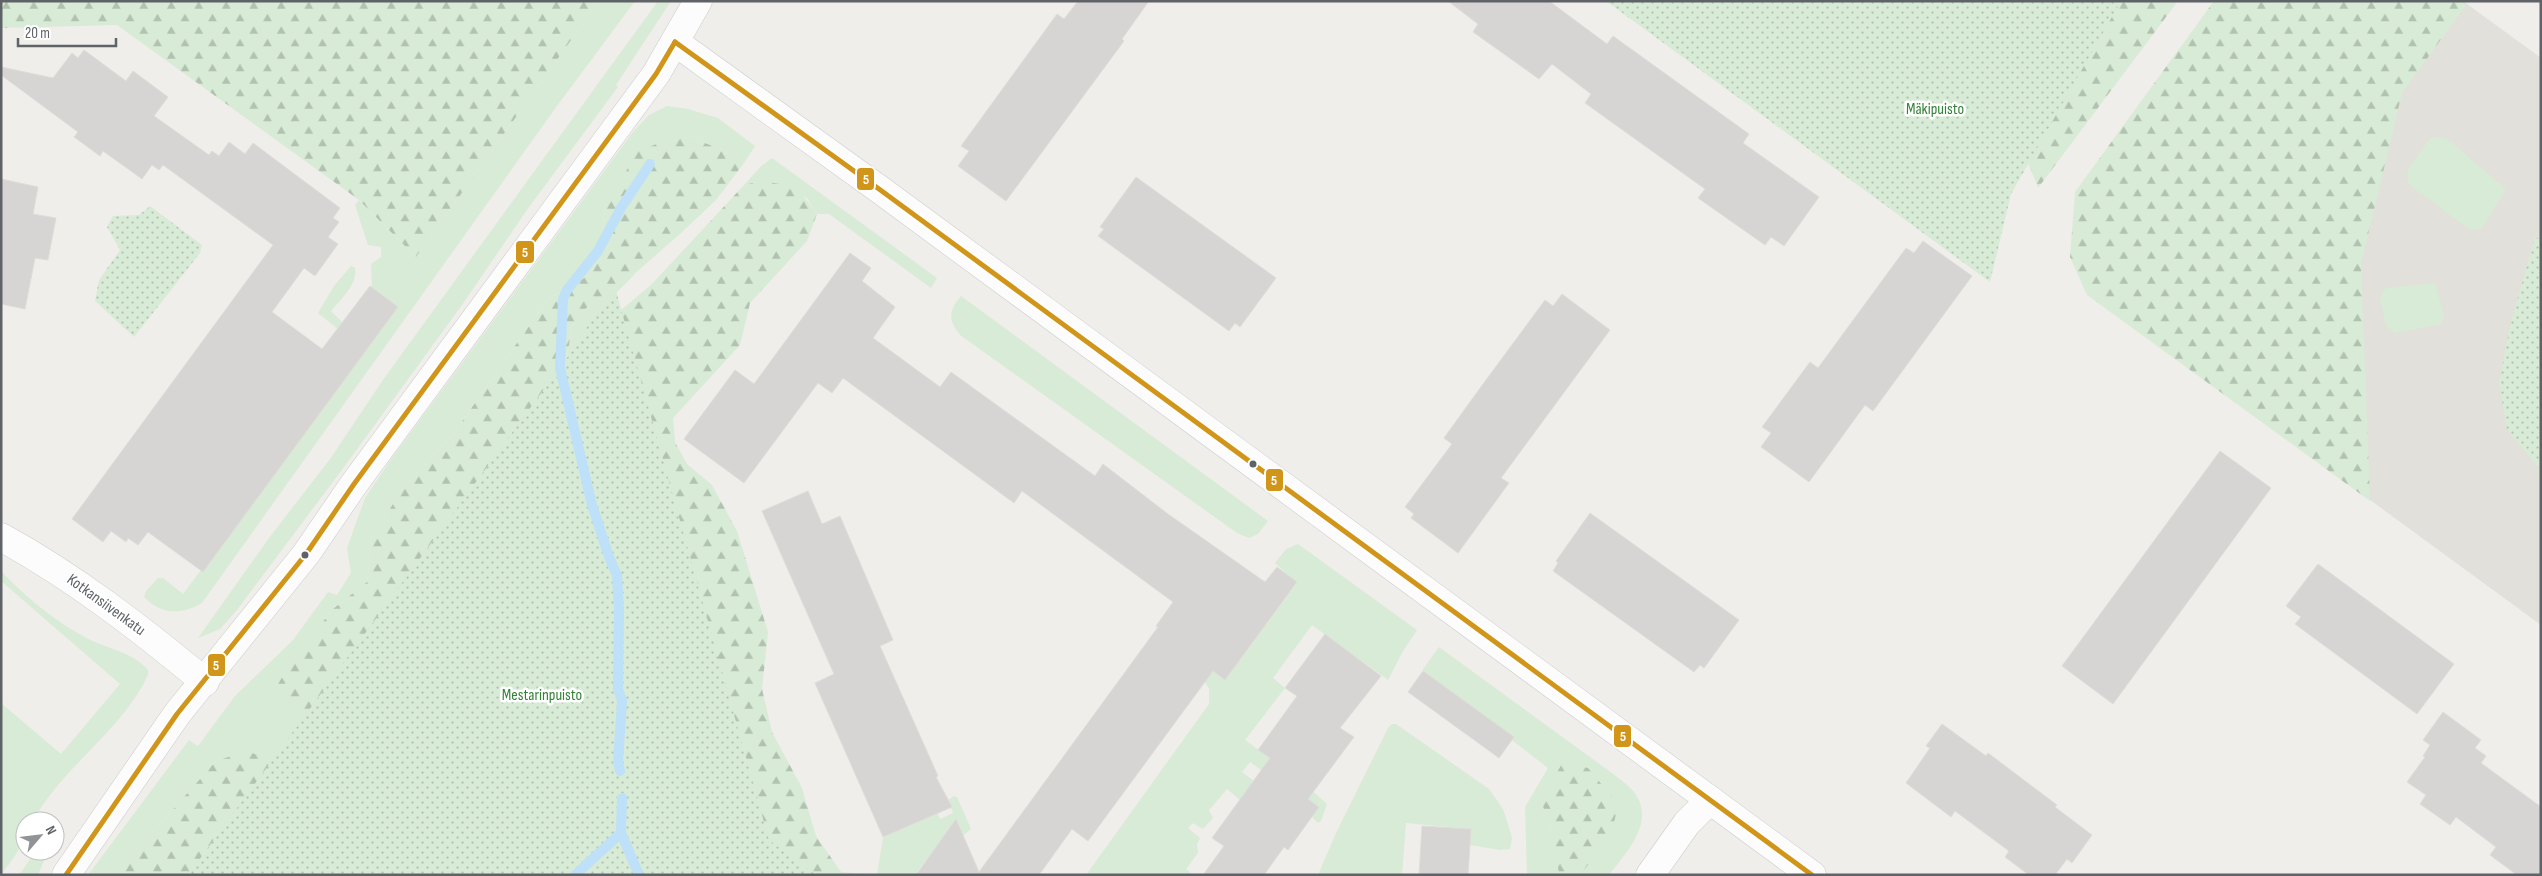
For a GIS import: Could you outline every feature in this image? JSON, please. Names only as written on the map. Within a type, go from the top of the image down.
[{"type":"street","points":[[66,875],[177,714],[205,682],[306,554],[354,484],[656,74],[698,1]]},
{"type":"street","points":[[674,42],[863,178],[1812,875]]},
{"type":"street","name":"Kotkansiivenkatu","points":[[1,536],[79,586],[158,643],[205,682]]},
{"type":"street","points":[[1650,875],[1687,823],[1710,800]]},
{"type":"shaded area","points":[[2218,1],[2463,1],[2541,58],[2541,625],[2098,301]]},
{"type":"green space","points":[[1,1],[599,1],[416,257],[359,200],[117,25],[1,28]]},
{"type":"green space","points":[[599,1],[635,1],[557,106],[202,603],[187,610],[172,611],[165,610],[151,603],[144,597],[146,591],[158,578],[163,578],[183,594],[201,570],[203,572],[397,308],[372,288],[371,264],[381,257],[381,247],[368,245],[355,205],[359,200],[416,257]]},
{"type":"green space","points":[[658,1],[671,1],[616,85],[618,87],[529,207],[462,305],[237,610],[220,629],[198,638],[269,538],[330,459],[385,377]]},
{"type":"green space","name":"Mäkipuisto","points":[[1606,1],[2121,1],[2011,194],[1990,282]]},
{"type":"green space","points":[[1992,1],[2178,1],[2038,188],[1989,63]]},
{"type":"green space","points":[[2214,1],[2461,1],[2466,5],[2402,93],[2361,264],[2370,501],[2087,295],[2070,257],[2075,192]]},
{"type":"green space","points":[[667,106],[688,109],[718,118],[755,146],[744,163],[722,150],[683,134],[605,207],[601,242],[591,274],[547,300],[454,433],[401,491],[372,538],[367,582],[333,609],[292,661],[278,684],[567,357],[572,326],[585,309],[641,268],[593,316],[426,875],[216,761],[137,850],[123,875],[88,875],[189,740],[198,746],[235,696],[293,640],[328,592],[337,595],[351,573],[347,548],[365,498],[392,458],[633,132],[649,115]]},
{"type":"green space","points":[[683,134],[722,150],[744,163],[716,200],[641,268],[585,309],[572,326],[567,357],[321,727],[292,705],[278,684],[292,661],[333,609],[367,582],[372,538],[401,491],[454,433],[547,300],[591,274],[601,242],[605,207],[638,151]]},
{"type":"green space","points":[[2431,137],[2446,138],[2506,189],[2482,228],[2470,230],[2408,184],[2408,169]]},
{"type":"green space","points":[[772,158],[937,278],[931,288],[829,214],[817,214],[807,198],[756,182],[744,185],[761,166]]},
{"type":"green space","points":[[756,182],[776,183],[792,188],[805,198],[817,214],[807,241],[750,303],[740,345],[673,418],[675,442],[687,464],[712,485],[737,531],[768,632],[762,689],[772,732],[802,788],[816,836],[841,872],[877,875],[782,875],[777,872],[602,355],[621,310],[651,285],[744,185]]},
{"type":"green space","points":[[150,206],[202,245],[200,253],[134,337],[95,301],[99,280],[120,250],[107,227],[113,216],[139,215]]},
{"type":"green space","points":[[2535,237],[2541,240],[2541,470],[2507,430],[2499,383],[2510,326]]},
{"type":"green space","points":[[351,266],[355,268],[354,280],[348,291],[331,311],[343,323],[338,329],[318,313],[334,286]]},
{"type":"green space","points":[[2435,283],[2444,315],[2441,324],[2395,333],[2386,326],[2380,297],[2386,288]]},
{"type":"green space","name":"Mestarinpuisto","points":[[616,291],[769,840],[816,875],[188,875],[580,340],[593,316]]},
{"type":"green space","points":[[961,296],[1268,521],[1258,534],[1249,538],[1237,533],[960,335],[953,325],[951,316],[954,306]]},
{"type":"green space","points":[[1298,544],[1417,630],[1403,651],[1388,680],[1312,625],[1273,678],[1285,688],[1245,740],[1299,779],[1327,804],[1321,821],[1318,823],[1312,817],[1319,807],[1310,800],[1302,800],[1250,762],[1242,772],[1254,781],[1240,800],[1227,789],[1209,810],[1213,818],[1203,829],[1193,823],[1188,828],[1200,838],[1197,844],[1198,853],[1186,869],[1193,875],[1086,875],[1209,704],[1209,689],[1203,679],[1204,665],[1225,680],[1297,583],[1275,563],[1286,549]]},
{"type":"green space","points":[[1,571],[29,598],[61,623],[91,640],[134,658],[148,670],[148,675],[137,695],[123,714],[60,783],[39,811],[15,811],[15,856],[1,875],[1,703],[61,754],[120,684],[1,581]]},
{"type":"green space","points":[[1439,647],[1616,776],[1632,790],[1641,806],[1640,827],[1630,848],[1609,875],[1527,875],[1525,807],[1548,768],[1423,671]],"holes":[[[1541,800],[1582,872],[1551,832]]]},
{"type":"green space","points":[[1392,724],[1396,724],[1489,789],[1503,809],[1512,838],[1510,849],[1500,850],[1470,845],[1471,829],[1406,823],[1402,875],[1318,875],[1336,833],[1388,728]]},
{"type":"green space","points":[[247,751],[304,773],[426,875],[123,875],[137,850],[216,761]]},
{"type":"green space","points":[[1563,762],[1588,768],[1617,803],[1614,824],[1606,841],[1582,872],[1559,873],[1551,832],[1541,800]]},
{"type":"green space","points":[[954,796],[957,797],[971,829],[949,851],[938,844],[915,875],[877,875],[883,837],[935,814],[934,806],[940,819],[953,813],[948,800]]},
{"type":"green space","points":[[29,861],[44,861],[38,875],[19,875]]},
{"type":"building","points":[[1078,1],[1149,1],[1122,39],[1124,41],[1006,201],[958,166],[969,151],[961,146],[1057,14],[1064,19]]},
{"type":"building","points":[[1448,1],[1549,1],[1607,44],[1613,36],[1749,134],[1743,143],[1819,197],[1784,246],[1771,237],[1765,245],[1698,198],[1705,189],[1585,103],[1591,94],[1552,64],[1539,79],[1473,32],[1478,24]]},
{"type":"building","points":[[84,50],[126,81],[133,71],[168,97],[154,116],[209,155],[212,151],[219,156],[229,142],[245,154],[253,143],[340,208],[333,218],[339,222],[328,237],[338,244],[315,276],[304,268],[272,312],[322,349],[370,286],[398,307],[203,572],[148,532],[138,545],[128,538],[126,542],[111,531],[103,542],[72,519],[273,245],[163,165],[159,170],[152,165],[142,179],[103,151],[100,156],[74,137],[78,132],[1,75],[1,67],[53,78],[72,53],[78,58]]},
{"type":"building","points":[[1136,177],[1276,278],[1240,327],[1235,323],[1229,331],[1098,236],[1104,229],[1100,227]]},
{"type":"building","points":[[1,179],[38,187],[33,214],[56,218],[48,260],[35,258],[25,309],[1,304]]},
{"type":"building","points":[[1923,241],[1972,276],[1873,411],[1865,405],[1809,482],[1761,447],[1771,433],[1762,427],[1810,362],[1818,368],[1906,248],[1914,253]]},
{"type":"building","points":[[850,253],[871,268],[862,281],[895,307],[873,338],[940,387],[951,372],[1095,476],[1103,464],[1168,514],[1265,582],[1277,567],[1297,582],[1225,680],[1213,671],[1088,841],[1072,829],[1039,875],[916,875],[956,819],[979,872],[1158,627],[1156,626],[1173,602],[1022,491],[1014,503],[843,378],[832,393],[818,383],[744,483],[684,439],[735,370],[754,384]]},
{"type":"building","points":[[1562,294],[1610,330],[1501,478],[1509,483],[1458,553],[1411,518],[1414,514],[1405,507],[1452,444],[1444,438],[1483,384],[1545,300],[1553,306]]},
{"type":"building","points":[[2220,451],[2271,488],[2113,704],[2062,666]]},
{"type":"building","points":[[808,491],[822,524],[840,516],[893,640],[880,646],[938,776],[936,777],[952,807],[883,837],[815,683],[834,674],[762,511]]},
{"type":"building","points":[[1590,513],[1739,620],[1704,668],[1700,665],[1694,672],[1553,571],[1558,563],[1556,561]]},
{"type":"building","points":[[2318,564],[2454,664],[2417,714],[2295,624],[2301,617],[2286,606]]},
{"type":"building","points":[[1325,634],[1381,676],[1340,728],[1354,737],[1308,799],[1319,807],[1288,850],[1284,847],[1264,875],[1203,875],[1224,846],[1212,838],[1270,758],[1258,750],[1297,696],[1285,688]]},
{"type":"building","points":[[1423,671],[1514,737],[1499,758],[1408,692]]},
{"type":"building","points":[[2443,712],[2481,740],[2475,748],[2486,756],[2481,763],[2541,807],[2541,875],[2517,875],[2490,855],[2496,847],[2456,817],[2450,825],[2420,804],[2426,795],[2407,782],[2425,757],[2423,756],[2430,745],[2423,740]]},
{"type":"building","points":[[1942,724],[1986,756],[1988,753],[2057,805],[2055,807],[2092,835],[2072,863],[2067,859],[2055,875],[2029,875],[2005,857],[2009,851],[1955,811],[1951,817],[1906,783],[1930,748],[1926,746]]},
{"type":"building","points":[[1422,826],[1471,829],[1468,875],[1419,875]]},
{"type":"waterway","points":[[620,771],[618,762],[622,701],[618,689],[619,610],[617,575],[592,505],[560,368],[563,299],[567,290],[598,251],[621,208],[650,164]]},
{"type":"waterway","points":[[575,875],[621,833],[622,798]]},
{"type":"waterway","points":[[621,833],[639,875]]},
{"type":"transit line","name":"5","points":[[675,42],[879,189],[1812,875]]},
{"type":"transit line","name":"5","points":[[66,875],[177,714],[306,554],[354,484],[656,74],[675,42]]}]
